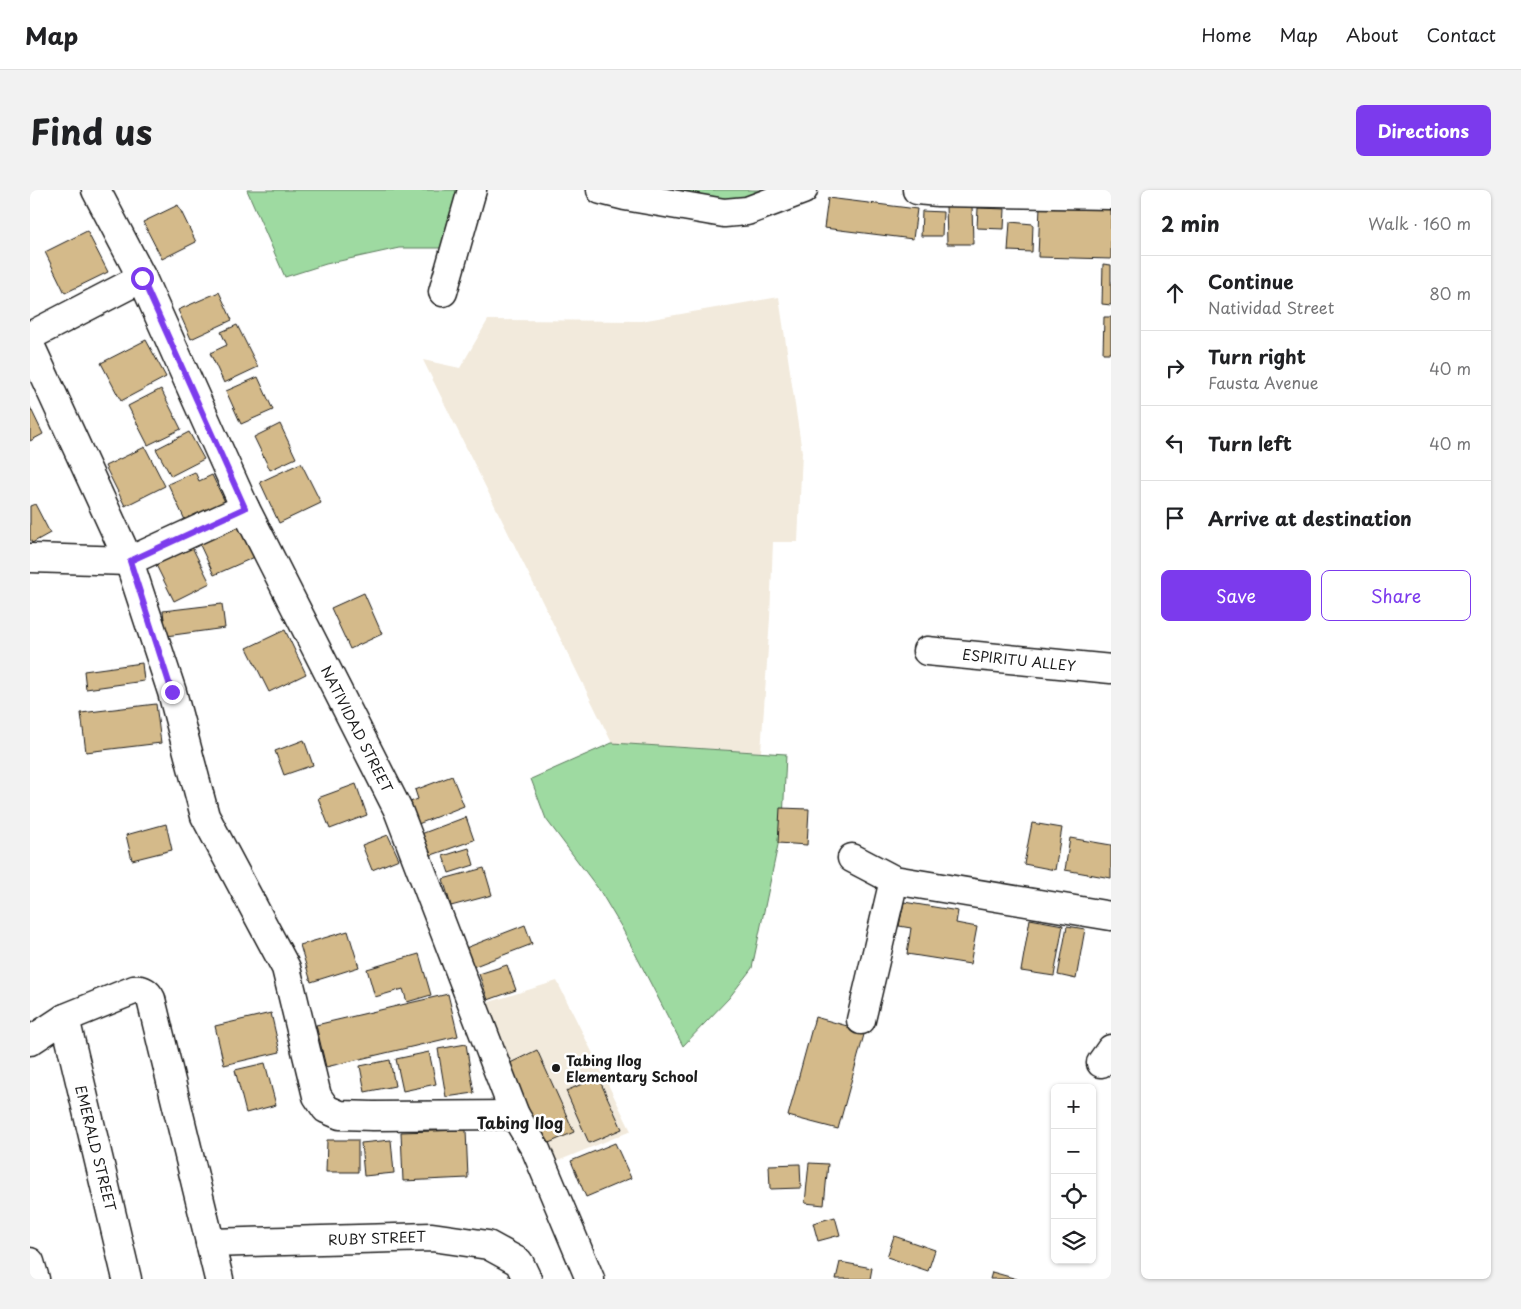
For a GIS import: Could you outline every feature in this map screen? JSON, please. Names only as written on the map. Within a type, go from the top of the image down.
[{"type":"street","name":"NATIVIDAD STREET","points":[[96,190],[142,278],[245,508],[398,810],[515,1115],[536,1150],[590,1279]]},
{"type":"street","points":[[444,292],[472,190]]},
{"type":"street","points":[[601,190],[724,213],[747,211],[802,190]]},
{"type":"street","points":[[931,191],[1111,195]]},
{"type":"street","points":[[30,336],[142,278]]},
{"type":"street","points":[[30,345],[130,561],[172,692],[205,816],[286,968],[317,1096],[326,1109],[340,1115],[515,1115]]},
{"type":"street","points":[[30,558],[130,561],[245,508]]},
{"type":"street","name":"ESPIRITU ALLEY","points":[[927,651],[1111,669]]},
{"type":"street","points":[[852,858],[894,880],[1111,916]]},
{"type":"street","points":[[861,1020],[894,880]]},
{"type":"street","points":[[30,1041],[65,1018],[134,990],[141,989],[148,993],[152,999],[219,1279]]},
{"type":"street","name":"EMERALD STREET","points":[[65,1018],[128,1279]]},
{"type":"street","name":"RUBY STREET","points":[[210,1243],[432,1237],[488,1245],[519,1262],[527,1279]]},
{"type":"street","points":[[30,1262],[35,1279]]},
{"type":"shaded area","points":[[779,297],[802,452],[798,542],[773,542],[761,752],[612,743],[423,360],[460,368],[488,320],[641,321]]},
{"type":"shaded area","name":"Tabing Ilog Elementary School","points":[[557,981],[631,1131],[553,1163],[483,1004]]},
{"type":"green space","points":[[247,190],[462,190],[449,248],[399,248],[326,264],[285,277]]},
{"type":"green space","points":[[680,190],[762,190],[758,206]]},
{"type":"green space","points":[[612,743],[786,754],[783,821],[752,968],[729,998],[683,1046],[622,928],[600,891],[546,819],[531,779]]},
{"type":"building","points":[[828,198],[917,209],[913,239],[824,228]]},
{"type":"building","points":[[178,205],[196,242],[162,259],[143,222]]},
{"type":"building","points":[[946,205],[972,205],[973,244],[947,244]]},
{"type":"building","points":[[1040,206],[1111,209],[1111,259],[1038,257]]},
{"type":"building","points":[[978,208],[1005,209],[1004,229],[977,228]]},
{"type":"building","points":[[922,211],[943,212],[942,236],[921,236]]},
{"type":"building","points":[[1010,222],[1033,224],[1032,252],[1008,251]]},
{"type":"building","points":[[87,231],[108,272],[65,293],[45,252]]},
{"type":"building","points":[[1103,264],[1111,265],[1111,305],[1102,304]]},
{"type":"building","points":[[219,292],[232,320],[191,339],[178,310]]},
{"type":"building","points":[[1104,317],[1111,317],[1111,353],[1103,353]]},
{"type":"building","points":[[237,325],[258,367],[224,383],[210,353],[227,345],[221,332]]},
{"type":"building","points":[[146,340],[166,377],[121,401],[101,363]]},
{"type":"building","points":[[258,377],[273,410],[241,424],[226,391]]},
{"type":"building","points":[[161,389],[181,429],[148,445],[128,406]]},
{"type":"building","points":[[30,407],[43,434],[30,441]]},
{"type":"building","points":[[280,424],[296,458],[270,470],[254,437]]},
{"type":"building","points":[[189,432],[204,459],[171,476],[156,449]]},
{"type":"building","points":[[145,447],[165,486],[125,506],[105,466]]},
{"type":"building","points":[[301,463],[321,503],[279,523],[260,482]]},
{"type":"building","points":[[195,472],[199,481],[212,475],[226,504],[186,522],[168,484]]},
{"type":"building","points":[[35,504],[50,533],[32,543],[30,539],[30,506]]},
{"type":"building","points":[[243,523],[257,556],[214,575],[199,543]]},
{"type":"building","points":[[192,547],[210,583],[174,601],[156,565]]},
{"type":"building","points":[[364,593],[382,634],[350,649],[331,608]]},
{"type":"building","points":[[222,604],[225,628],[166,636],[163,611]]},
{"type":"building","points":[[285,630],[306,674],[269,692],[247,648]]},
{"type":"building","points":[[142,663],[144,681],[86,689],[84,671]]},
{"type":"building","points":[[156,704],[161,743],[86,752],[81,713]]},
{"type":"building","points":[[304,740],[313,765],[284,775],[275,751]]},
{"type":"building","points":[[452,776],[464,806],[413,826],[405,804],[418,799],[415,790]]},
{"type":"building","points":[[356,784],[367,815],[330,829],[318,798]]},
{"type":"building","points":[[780,808],[809,809],[807,845],[778,843]]},
{"type":"building","points":[[466,817],[474,840],[429,856],[421,834]]},
{"type":"building","points":[[1032,823],[1062,828],[1055,870],[1024,864]]},
{"type":"building","points":[[166,824],[172,850],[132,860],[126,835]]},
{"type":"building","points":[[388,835],[399,859],[372,870],[362,845]]},
{"type":"building","points":[[1070,838],[1111,845],[1111,878],[1065,870]]},
{"type":"building","points":[[469,848],[474,865],[449,873],[443,856]]},
{"type":"building","points":[[484,868],[492,895],[451,906],[443,879]]},
{"type":"building","points":[[904,902],[958,911],[956,923],[977,927],[970,964],[907,954],[911,928],[899,926]]},
{"type":"building","points":[[1030,919],[1063,925],[1054,976],[1021,971]]},
{"type":"building","points":[[525,925],[532,944],[470,968],[463,949]]},
{"type":"building","points":[[1067,926],[1085,929],[1076,979],[1058,975]]},
{"type":"building","points":[[348,931],[359,967],[311,982],[300,945]]},
{"type":"building","points":[[419,954],[431,995],[407,1002],[403,989],[375,997],[367,969]]},
{"type":"building","points":[[507,965],[516,990],[488,1000],[479,974]]},
{"type":"building","points":[[448,994],[458,1036],[326,1067],[316,1025]]},
{"type":"building","points":[[271,1013],[280,1052],[224,1065],[215,1026]]},
{"type":"building","points":[[815,1017],[865,1031],[838,1129],[788,1116]]},
{"type":"building","points":[[466,1044],[474,1093],[446,1097],[438,1049]]},
{"type":"building","points":[[537,1050],[574,1132],[542,1146],[506,1065]]},
{"type":"building","points":[[429,1052],[436,1084],[403,1091],[396,1059]]},
{"type":"building","points":[[390,1060],[395,1086],[365,1092],[360,1066]]},
{"type":"building","points":[[265,1063],[276,1105],[246,1113],[235,1070]]},
{"type":"building","points":[[598,1077],[622,1129],[589,1143],[566,1091]]},
{"type":"building","points":[[466,1130],[468,1178],[403,1181],[401,1132]]},
{"type":"building","points":[[327,1140],[358,1140],[358,1172],[326,1172]]},
{"type":"building","points":[[391,1140],[394,1173],[364,1176],[361,1143]]},
{"type":"building","points":[[615,1143],[631,1178],[586,1197],[571,1161]]},
{"type":"building","points":[[809,1163],[828,1164],[824,1205],[805,1203]]},
{"type":"building","points":[[800,1164],[801,1188],[770,1189],[769,1165]]},
{"type":"building","points":[[835,1217],[840,1235],[818,1241],[813,1223]]},
{"type":"building","points":[[894,1236],[935,1250],[928,1271],[887,1257]]},
{"type":"building","points":[[840,1262],[872,1268],[870,1279],[836,1279]]},
{"type":"building","points":[[992,1272],[1017,1279],[990,1279]]},
{"type":"place","name":"Tabing Ilog Elementary School","points":[[556,1068]]},
{"type":"district","name":"Tabing Ilog","points":[[520,1122]]},
{"type":"route","points":[[142,278],[245,508],[130,561],[172,692]]}]
